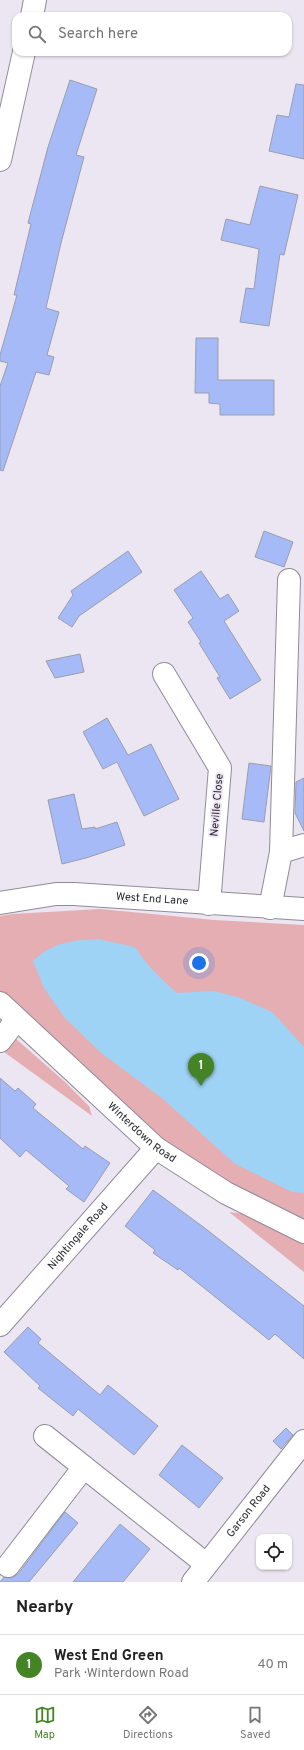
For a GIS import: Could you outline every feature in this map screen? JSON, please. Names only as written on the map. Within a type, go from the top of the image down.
[{"type":"street","points":[[33,12],[35,0]]},
{"type":"street","points":[[0,160],[9,80],[22,56]]},
{"type":"street","points":[[270,908],[281,852],[289,580]]},
{"type":"street","name":"Neville Close","points":[[164,674],[220,768],[209,904]]},
{"type":"street","points":[[281,852],[304,845]]},
{"type":"street","name":"West End Lane","points":[[0,903],[56,894],[74,894],[270,908],[304,909]]},
{"type":"street","name":"Winterdown Road","points":[[0,1003],[156,1148],[226,1193],[304,1232]]},
{"type":"street","points":[[0,1041],[17,1019]]},
{"type":"street","name":"Nightingale Road","points":[[0,1324],[156,1148]]},
{"type":"street","points":[[45,1436],[206,1564]]},
{"type":"street","name":"Garson Road","points":[[193,1582],[304,1441]]},
{"type":"street","points":[[8,1566],[84,1467]]},
{"type":"shaded area","points":[[100,909],[214,920],[304,925],[304,1223],[162,1147],[0,991],[0,916]]},
{"type":"shaded area","points":[[15,1038],[64,1081],[89,1106],[92,1116],[0,1049]]},
{"type":"shaded area","points":[[229,1212],[244,1214],[304,1244],[304,1272]]},
{"type":"water","points":[[97,939],[135,947],[154,972],[177,993],[213,991],[238,997],[272,1012],[304,1047],[304,1193],[292,1192],[235,1164],[163,1099],[100,1052],[64,1017],[44,988],[33,961],[55,946],[70,942]]},
{"type":"building","points":[[70,80],[97,89],[76,155],[84,157],[61,243],[46,308],[59,312],[47,355],[54,357],[49,375],[36,372],[3,471],[0,470],[0,386],[8,363],[0,361],[0,355],[17,295],[14,295],[31,224],[28,223],[48,147]]},
{"type":"building","points":[[296,84],[304,85],[304,159],[269,151],[277,115],[289,117]]},
{"type":"building","points":[[260,186],[298,195],[284,255],[280,254],[269,326],[240,322],[246,288],[254,289],[259,249],[221,240],[226,219],[250,225]]},
{"type":"building","points":[[196,338],[218,338],[218,380],[274,380],[274,415],[220,415],[220,404],[209,403],[209,393],[195,393]]},
{"type":"building","points":[[264,531],[293,542],[284,567],[255,557]]},
{"type":"building","points":[[128,551],[142,572],[79,616],[72,627],[58,618],[73,595],[71,591]]},
{"type":"building","points":[[201,571],[220,599],[228,594],[239,611],[224,621],[261,680],[230,699],[217,678],[220,677],[199,643],[201,642],[188,622],[193,618],[174,590]]},
{"type":"building","points":[[80,654],[84,672],[55,678],[46,661]]},
{"type":"building","points":[[107,718],[128,755],[151,744],[179,799],[144,816],[117,762],[103,769],[83,732]]},
{"type":"building","points":[[249,763],[271,766],[264,822],[242,819]]},
{"type":"building","points":[[304,778],[304,831],[295,813],[296,782]]},
{"type":"building","points":[[74,794],[82,829],[95,827],[95,829],[117,822],[125,845],[62,864],[48,800]]},
{"type":"building","points":[[0,1078],[15,1091],[18,1088],[36,1104],[33,1108],[83,1149],[85,1146],[110,1163],[84,1202],[66,1189],[69,1186],[26,1150],[20,1157],[0,1138]]},
{"type":"building","points":[[153,1190],[206,1229],[304,1306],[304,1359],[275,1334],[269,1340],[179,1268],[178,1270],[153,1253],[155,1250],[125,1226]]},
{"type":"building","points":[[28,1327],[41,1339],[38,1343],[100,1395],[108,1385],[158,1426],[134,1455],[78,1409],[73,1416],[38,1388],[40,1386],[4,1352]]},
{"type":"building","points":[[286,1428],[293,1435],[281,1449],[273,1441]]},
{"type":"building","points":[[182,1445],[223,1478],[199,1508],[159,1475]]},
{"type":"building","points":[[65,1512],[78,1523],[29,1582],[0,1582],[4,1577],[12,1578],[18,1574]]},
{"type":"building","points":[[120,1524],[150,1549],[123,1582],[73,1582]]},
{"type":"place","name":"West End Green","points":[[201,1086]]}]
